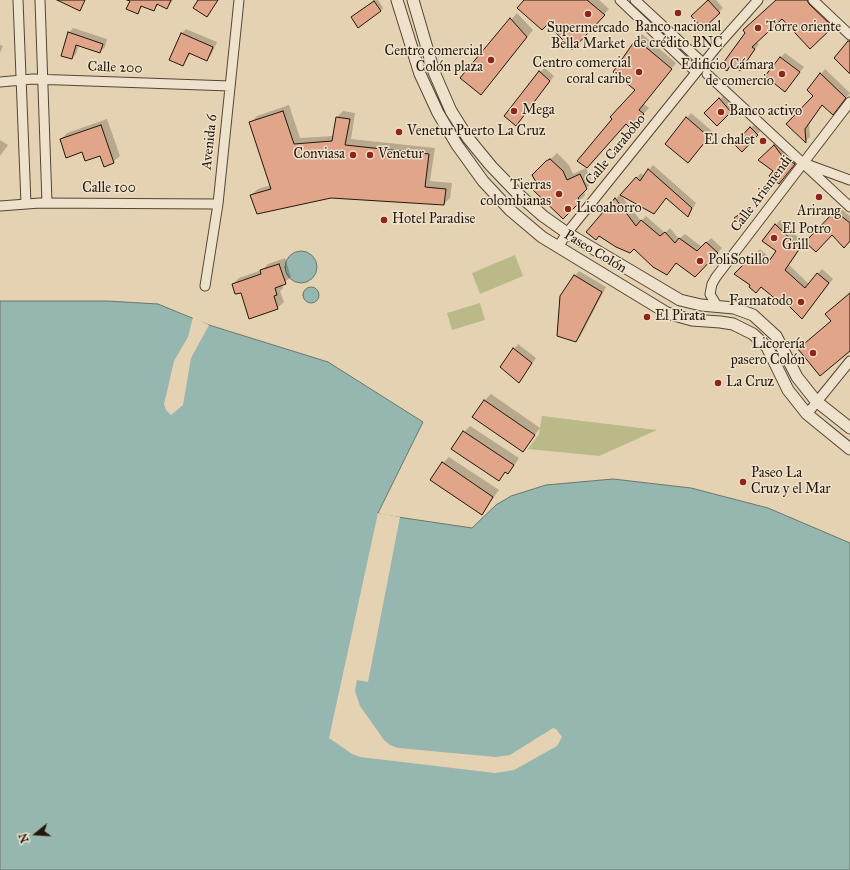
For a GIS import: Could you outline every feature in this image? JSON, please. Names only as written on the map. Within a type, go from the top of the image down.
[{"type":"street","points":[[18,0],[26,204]]},
{"type":"street","points":[[40,0],[48,203]]},
{"type":"street","name":"Avenida 6","points":[[204,286],[218,204],[239,0]]},
{"type":"street","name":"Paseo Colón","points":[[397,0],[424,86],[457,145],[483,180],[505,204],[542,237],[667,313],[678,318],[726,323],[753,334],[767,347],[788,390],[807,414],[850,450]]},
{"type":"street","name":"Paseo Colón","points":[[413,0],[434,72],[451,111],[465,133],[491,166],[518,194],[543,216],[567,233],[686,302],[734,308],[753,315],[768,327],[782,345],[797,377],[816,401],[850,428]]},
{"type":"street","points":[[620,0],[696,72],[707,74]]},
{"type":"street","points":[[635,0],[703,63],[707,74],[850,207]]},
{"type":"street","name":"Calle Carabobo","points":[[558,247],[567,233],[703,63],[758,0]]},
{"type":"street","points":[[813,0],[850,35]]},
{"type":"street","name":"Calle 200","points":[[0,82],[43,80],[230,86]]},
{"type":"street","name":"Calle Arismendi","points":[[717,306],[710,294],[712,284],[850,102]]},
{"type":"street","points":[[803,163],[850,180]]},
{"type":"street","name":"Calle 100","points":[[0,206],[48,203],[218,204]]},
{"type":"street","points":[[678,318],[686,302]]},
{"type":"street","points":[[807,414],[816,401],[850,361]]},
{"type":"green space","points":[[515,255],[523,276],[480,294],[472,273]]},
{"type":"green space","points":[[480,303],[485,320],[452,330],[447,313]]},
{"type":"green space","points":[[542,416],[657,430],[599,456],[528,449],[539,434]]},
{"type":"water","points":[[298,251],[304,251],[314,258],[317,267],[316,273],[310,280],[304,283],[298,283],[288,276],[285,270],[285,264],[292,254]]},
{"type":"water","points":[[308,287],[314,287],[319,292],[317,301],[314,303],[308,303],[303,298],[303,292]]},
{"type":"water","points":[[0,301],[107,301],[158,304],[209,325],[328,362],[423,422],[378,513],[384,515],[472,528],[496,505],[511,496],[546,485],[613,479],[691,488],[768,508],[850,543],[850,870],[0,870]]},
{"type":"pier","points":[[193,317],[209,325],[191,358],[183,405],[171,415],[166,410],[164,404],[174,361],[188,337]]},
{"type":"pier","points":[[378,513],[400,517],[368,682],[357,680],[355,691],[360,706],[384,740],[390,745],[398,748],[496,757],[510,755],[553,728],[556,729],[562,737],[557,746],[514,770],[495,773],[360,757],[352,754],[329,738]]},
{"type":"building","points":[[57,0],[85,0],[80,11]]},
{"type":"building","points":[[127,0],[171,0],[167,9],[157,4],[154,11],[141,6],[138,14],[126,9],[130,1]]},
{"type":"building","points":[[198,0],[218,0],[207,17],[193,8]]},
{"type":"building","points":[[524,0],[587,0],[605,15],[572,50],[548,24],[542,30],[517,8]]},
{"type":"building","points":[[708,0],[720,13],[703,29],[691,16]]},
{"type":"building","points":[[776,0],[807,0],[809,4],[833,27],[810,49],[782,19],[752,47],[755,49],[740,71],[731,64],[727,71],[721,66],[745,33],[743,30]]},
{"type":"building","points":[[374,1],[381,11],[358,28],[351,17]]},
{"type":"building","points":[[510,18],[527,37],[481,95],[460,78]]},
{"type":"building","points":[[68,32],[103,44],[100,53],[76,45],[72,59],[61,56]]},
{"type":"building","points":[[181,33],[213,47],[207,61],[189,53],[183,66],[169,60]]},
{"type":"building","points":[[636,39],[672,69],[639,110],[644,114],[631,129],[626,124],[587,168],[577,161],[612,119],[610,117],[635,90],[613,72]]},
{"type":"building","points":[[848,41],[850,41],[850,74],[834,58]]},
{"type":"building","name":"Edificio Cámara de comercio","points":[[780,57],[800,72],[785,92],[765,76]]},
{"type":"building","points":[[539,71],[550,81],[516,126],[504,116]]},
{"type":"building","points":[[820,73],[846,98],[833,115],[822,105],[805,129],[806,143],[786,124],[813,96],[807,90]]},
{"type":"building","points":[[719,98],[731,112],[717,126],[704,113]]},
{"type":"building","points":[[283,111],[294,144],[332,141],[336,117],[350,119],[345,145],[429,154],[425,187],[446,189],[444,205],[331,198],[257,214],[250,195],[271,189],[249,122]]},
{"type":"building","points":[[686,117],[709,137],[688,163],[665,144]]},
{"type":"building","points":[[101,125],[114,163],[104,167],[100,156],[85,161],[82,152],[66,158],[60,139]]},
{"type":"building","points":[[750,127],[758,135],[742,152],[734,144]]},
{"type":"building","points":[[774,145],[783,157],[795,164],[779,184],[769,176],[773,171],[758,160]]},
{"type":"building","points":[[550,159],[563,171],[567,180],[580,174],[587,189],[578,198],[580,202],[563,219],[530,187],[536,182],[532,175]]},
{"type":"building","points":[[648,169],[692,208],[688,217],[666,198],[654,214],[620,195],[636,177],[640,181]]},
{"type":"building","points":[[615,198],[636,226],[641,220],[660,236],[665,232],[675,243],[679,238],[697,251],[706,242],[718,253],[695,277],[676,263],[667,275],[653,267],[634,249],[630,253],[616,247],[599,236],[596,240],[586,232]]},
{"type":"building","points":[[835,211],[850,223],[850,241],[844,248],[832,235],[816,252],[805,242]]},
{"type":"building","points":[[743,212],[749,218],[742,226],[734,218]]},
{"type":"building","points":[[775,224],[800,248],[785,270],[805,288],[817,273],[829,283],[802,319],[786,303],[784,306],[761,287],[756,293],[749,287],[750,285],[734,274],[755,253],[767,264],[776,251],[762,241]]},
{"type":"building","points":[[279,264],[286,284],[275,288],[277,295],[274,296],[278,309],[249,319],[241,293],[235,294],[232,284],[261,274],[260,270]]},
{"type":"building","points":[[574,275],[602,292],[576,342],[557,336],[560,296]]},
{"type":"building","points":[[850,293],[850,351],[820,376],[798,349],[831,321],[825,314]]},
{"type":"building","points":[[513,348],[532,363],[519,383],[500,367]]},
{"type":"building","points":[[484,400],[535,435],[523,452],[472,417]]},
{"type":"building","points":[[463,431],[514,465],[508,474],[505,472],[499,481],[451,449]]},
{"type":"building","points":[[442,462],[493,497],[482,515],[430,480]]},
{"type":"place","name":"Banco nacional de crédito BNC","points":[[678,13]]},
{"type":"place","name":"Supermercado Bella Market","points":[[588,14]]},
{"type":"place","name":"Torre oriente","points":[[758,28]]},
{"type":"place","name":"Centro comercial Colón plaza","points":[[491,60]]},
{"type":"place","name":"Centro comercial coral caribe","points":[[639,72]]},
{"type":"place","name":"Edificio Cámara de comercio","points":[[782,74]]},
{"type":"place","name":"Mega","points":[[514,111]]},
{"type":"place","name":"Banco activo","points":[[721,112]]},
{"type":"place","name":"Venetur Puerto La Cruz","points":[[399,132]]},
{"type":"place","name":"El chalet","points":[[763,141]]},
{"type":"place","name":"Conviasa","points":[[353,155]]},
{"type":"place","name":"Venetur","points":[[370,155]]},
{"type":"place","name":"Tierras colombianas","points":[[559,194]]},
{"type":"place","name":"Arirang","points":[[819,197]]},
{"type":"place","name":"Licoahorro","points":[[568,209]]},
{"type":"place","name":"Hotel Paradise","points":[[384,220]]},
{"type":"place","name":"El Potro Grill","points":[[774,238]]},
{"type":"place","name":"PoliSotillo","points":[[700,261]]},
{"type":"place","name":"Farmatodo","points":[[801,302]]},
{"type":"place","name":"El Pirata","points":[[647,317]]},
{"type":"place","name":"Licorería pasero Colón","points":[[813,353]]},
{"type":"place","name":"La Cruz","points":[[718,383]]},
{"type":"place","name":"Paseo La Cruz y el Mar","points":[[743,482]]}]
